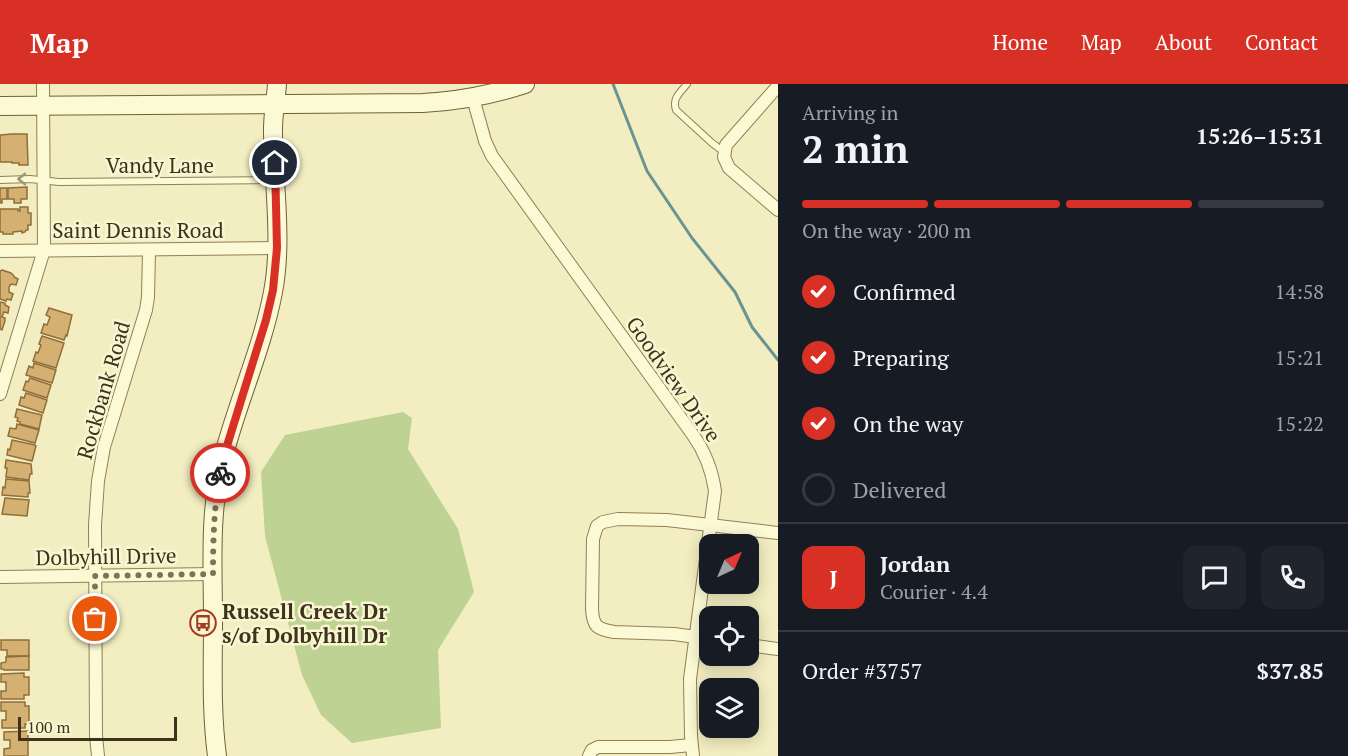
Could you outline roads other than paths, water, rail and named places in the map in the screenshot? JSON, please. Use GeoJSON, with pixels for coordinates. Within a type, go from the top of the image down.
{"type":"FeatureCollection","features":[{"type":"Feature","properties":{"kind":"street"},"geometry":{"type":"LineString","coordinates":[[0,394],[44,250],[43,84]]}},
{"type":"Feature","properties":{"kind":"street"},"geometry":{"type":"LineString","coordinates":[[218,756],[214,722],[213,534],[215,499],[220,471],[273,290],[277,248],[273,129],[277,84]]}},
{"type":"Feature","properties":{"kind":"street"},"geometry":{"type":"LineString","coordinates":[[0,106],[451,102],[525,84]]}},
{"type":"Feature","properties":{"kind":"street"},"geometry":{"type":"LineString","coordinates":[[778,86],[726,145],[724,152],[729,168],[778,210]]}},
{"type":"Feature","properties":{"kind":"street","name":"Goodview Drive"},"geometry":{"type":"LineString","coordinates":[[473,98],[485,141],[492,156],[706,456],[715,491],[690,679],[692,751]]}},
{"type":"Feature","properties":{"kind":"street","name":"Saint Dennis Road"},"geometry":{"type":"LineString","coordinates":[[0,251],[277,248]]}},
{"type":"Feature","properties":{"kind":"street","name":"Rockbank Road"},"geometry":{"type":"LineString","coordinates":[[98,756],[96,736],[96,502],[109,428],[146,310],[149,251]]}},
{"type":"Feature","properties":{"kind":"street"},"geometry":{"type":"LineString","coordinates":[[699,638],[674,634],[614,632],[596,625],[592,609],[593,539],[597,526],[610,519],[668,520],[778,533]]}},
{"type":"Feature","properties":{"kind":"street","name":"Dolbyhill Drive"},"geometry":{"type":"LineString","coordinates":[[0,577],[213,574]]}},
{"type":"Feature","properties":{"kind":"street"},"geometry":{"type":"LineString","coordinates":[[759,646],[778,649]]}},
{"type":"Feature","properties":{"kind":"street"},"geometry":{"type":"LineString","coordinates":[[589,756],[592,750],[598,747],[670,747],[692,751]]}},
{"type":"Feature","properties":{"kind":"lane"},"geometry":{"type":"LineString","coordinates":[[687,84],[675,98],[676,110],[724,152]]}},
{"type":"Feature","properties":{"kind":"lane","name":"Vandy Lane"},"geometry":{"type":"LineString","coordinates":[[0,180],[59,182],[276,180]]}},
{"type":"Feature","properties":{"kind":"waterway"},"geometry":{"type":"LineString","coordinates":[[613,84],[647,171],[692,238],[735,292],[752,327],[778,360]]}},
{"type":"Feature","properties":{"kind":"place","name":"Russell Creek Dr s/of Dolbyhill Dr"},"geometry":{"type":"Point","coordinates":[203,623]}}]}
